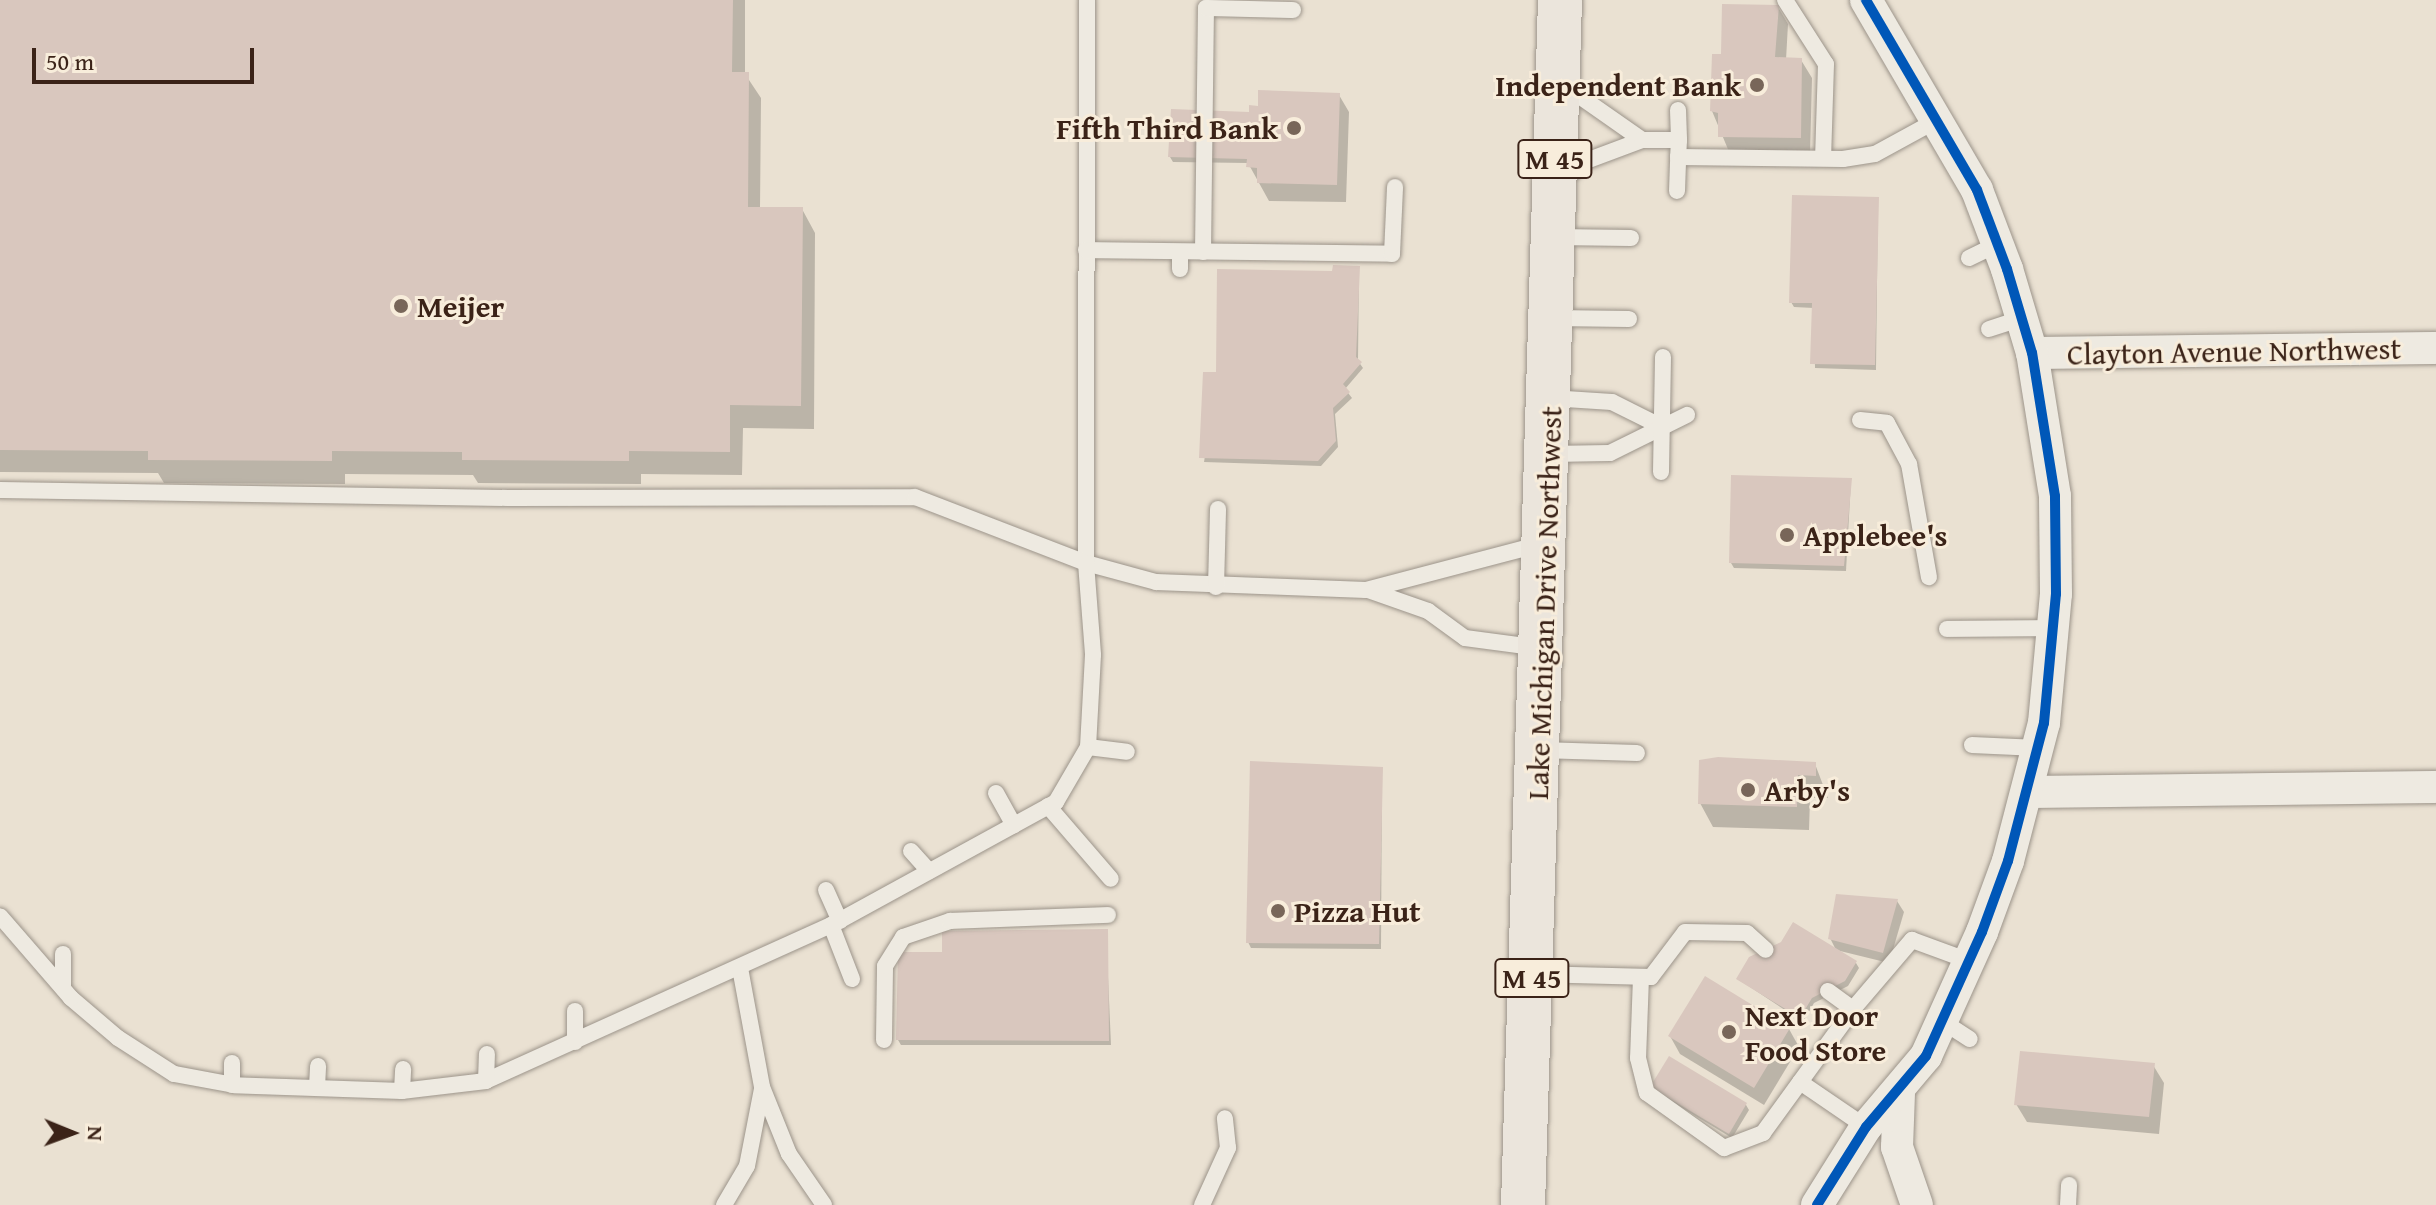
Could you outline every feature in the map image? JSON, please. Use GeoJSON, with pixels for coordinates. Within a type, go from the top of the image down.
{"type":"FeatureCollection","features":[{"type":"Feature","properties":{"kind":"highway","name":"Lake Michigan Drive Northwest"},"geometry":{"type":"LineString","coordinates":[[1523,1205],[1540,750],[1540,648],[1549,454],[1560,0]]}},
{"type":"Feature","properties":{"kind":"street"},"geometry":{"type":"LineString","coordinates":[[1817,1205],[1866,1127],[1899,1093],[1926,1056],[1969,961],[2008,861],[2027,792],[2038,748],[2053,628],[2055,496],[2032,353],[2022,318],[1983,251],[1977,190],[1939,119],[1866,0]]}},
{"type":"Feature","properties":{"kind":"street","name":"Clayton Avenue Northwest"},"geometry":{"type":"LineString","coordinates":[[2032,353],[2436,348]]}},
{"type":"Feature","properties":{"kind":"street"},"geometry":{"type":"LineString","coordinates":[[2027,792],[2436,787]]}},
{"type":"Feature","properties":{"kind":"street"},"geometry":{"type":"LineString","coordinates":[[1899,1093],[1897,1147],[1917,1205]]}},
{"type":"Feature","properties":{"kind":"lane"},"geometry":{"type":"LineString","coordinates":[[0,916],[63,988],[146,1056],[174,1074],[232,1085],[402,1091],[486,1081],[575,1042],[836,923],[1056,802],[1088,747],[1093,655],[1086,563],[1087,0]]}},
{"type":"Feature","properties":{"kind":"lane"},"geometry":{"type":"LineString","coordinates":[[1785,0],[1826,64],[1823,158]]}},
{"type":"Feature","properties":{"kind":"lane"},"geometry":{"type":"LineString","coordinates":[[1203,252],[1206,8],[1236,4],[1293,10]]}},
{"type":"Feature","properties":{"kind":"lane"},"geometry":{"type":"LineString","coordinates":[[1557,78],[1579,100],[1642,140],[1678,148],[1823,158],[1875,154],[1939,119]]}},
{"type":"Feature","properties":{"kind":"lane"},"geometry":{"type":"LineString","coordinates":[[1677,191],[1678,110]]}},
{"type":"Feature","properties":{"kind":"lane"},"geometry":{"type":"LineString","coordinates":[[1554,191],[1586,161],[1642,140]]}},
{"type":"Feature","properties":{"kind":"lane"},"geometry":{"type":"LineString","coordinates":[[1086,250],[1396,260],[1395,187]]}},
{"type":"Feature","properties":{"kind":"lane"},"geometry":{"type":"LineString","coordinates":[[1554,237],[1631,238]]}},
{"type":"Feature","properties":{"kind":"lane"},"geometry":{"type":"LineString","coordinates":[[1180,252],[1180,269]]}},
{"type":"Feature","properties":{"kind":"lane"},"geometry":{"type":"LineString","coordinates":[[1552,318],[1629,319]]}},
{"type":"Feature","properties":{"kind":"lane"},"geometry":{"type":"LineString","coordinates":[[1989,329],[2022,318]]}},
{"type":"Feature","properties":{"kind":"lane"},"geometry":{"type":"LineString","coordinates":[[1661,472],[1663,357]]}},
{"type":"Feature","properties":{"kind":"lane"},"geometry":{"type":"LineString","coordinates":[[1550,398],[1612,402],[1660,426]]}},
{"type":"Feature","properties":{"kind":"lane"},"geometry":{"type":"LineString","coordinates":[[1549,454],[1610,453],[1687,415]]}},
{"type":"Feature","properties":{"kind":"lane"},"geometry":{"type":"LineString","coordinates":[[1860,420],[1887,423],[1909,464],[1929,577]]}},
{"type":"Feature","properties":{"kind":"lane"},"geometry":{"type":"LineString","coordinates":[[0,490],[500,498],[915,497],[1086,563],[1156,582],[1216,587],[1366,590],[1510,548],[1546,543]]}},
{"type":"Feature","properties":{"kind":"lane"},"geometry":{"type":"LineString","coordinates":[[1216,587],[1218,509]]}},
{"type":"Feature","properties":{"kind":"lane"},"geometry":{"type":"LineString","coordinates":[[1366,590],[1428,611],[1465,638],[1540,648]]}},
{"type":"Feature","properties":{"kind":"lane"},"geometry":{"type":"LineString","coordinates":[[1947,629],[2053,628]]}},
{"type":"Feature","properties":{"kind":"lane"},"geometry":{"type":"LineString","coordinates":[[1972,745],[2038,748]]}},
{"type":"Feature","properties":{"kind":"lane"},"geometry":{"type":"LineString","coordinates":[[1088,747],[1127,752]]}},
{"type":"Feature","properties":{"kind":"lane"},"geometry":{"type":"LineString","coordinates":[[1540,750],[1637,753]]}},
{"type":"Feature","properties":{"kind":"lane"},"geometry":{"type":"LineString","coordinates":[[996,793],[1014,825]]}},
{"type":"Feature","properties":{"kind":"lane"},"geometry":{"type":"LineString","coordinates":[[1048,806],[1111,879]]}},
{"type":"Feature","properties":{"kind":"lane"},"geometry":{"type":"LineString","coordinates":[[911,851],[929,871]]}},
{"type":"Feature","properties":{"kind":"lane"},"geometry":{"type":"LineString","coordinates":[[826,890],[852,979]]}},
{"type":"Feature","properties":{"kind":"lane"},"geometry":{"type":"LineString","coordinates":[[884,1040],[885,966],[903,937],[950,921],[1108,915]]}},
{"type":"Feature","properties":{"kind":"lane"},"geometry":{"type":"LineString","coordinates":[[1532,974],[1651,977],[1685,932],[1747,933],[1766,950]]}},
{"type":"Feature","properties":{"kind":"lane"},"geometry":{"type":"LineString","coordinates":[[1641,977],[1638,1058],[1647,1093],[1724,1148],[1763,1133],[1853,1009],[1912,940],[1969,961]]}},
{"type":"Feature","properties":{"kind":"lane"},"geometry":{"type":"LineString","coordinates":[[63,954],[63,988]]}},
{"type":"Feature","properties":{"kind":"lane"},"geometry":{"type":"LineString","coordinates":[[740,968],[762,1087],[800,1174],[824,1205]]}},
{"type":"Feature","properties":{"kind":"lane"},"geometry":{"type":"LineString","coordinates":[[1828,991],[1853,1009]]}},
{"type":"Feature","properties":{"kind":"lane"},"geometry":{"type":"LineString","coordinates":[[575,1011],[575,1042]]}},
{"type":"Feature","properties":{"kind":"lane"},"geometry":{"type":"LineString","coordinates":[[1942,1021],[1970,1039]]}},
{"type":"Feature","properties":{"kind":"lane"},"geometry":{"type":"LineString","coordinates":[[146,1038],[146,1056]]}},
{"type":"Feature","properties":{"kind":"lane"},"geometry":{"type":"LineString","coordinates":[[486,1081],[487,1054]]}},
{"type":"Feature","properties":{"kind":"lane"},"geometry":{"type":"LineString","coordinates":[[232,1063],[232,1085]]}},
{"type":"Feature","properties":{"kind":"lane"},"geometry":{"type":"LineString","coordinates":[[317,1087],[318,1066]]}},
{"type":"Feature","properties":{"kind":"lane"},"geometry":{"type":"LineString","coordinates":[[402,1091],[403,1069]]}},
{"type":"Feature","properties":{"kind":"lane"},"geometry":{"type":"LineString","coordinates":[[1800,1082],[1866,1127]]}},
{"type":"Feature","properties":{"kind":"lane"},"geometry":{"type":"LineString","coordinates":[[724,1205],[747,1166],[762,1087]]}},
{"type":"Feature","properties":{"kind":"lane"},"geometry":{"type":"LineString","coordinates":[[1202,1205],[1228,1148],[1225,1118]]}},
{"type":"Feature","properties":{"kind":"lane"},"geometry":{"type":"LineString","coordinates":[[2068,1205],[2069,1185]]}},
{"type":"Feature","properties":{"kind":"building","name":"Meijer"},"geometry":{"type":"Polygon","coordinates":[[[0,0],[733,0],[732,72],[749,72],[748,207],[803,207],[801,406],[730,405],[730,452],[629,451],[629,461],[462,460],[462,452],[332,451],[332,461],[148,460],[148,451],[0,450],[0,0]]]}},
{"type":"Feature","properties":{"kind":"building","name":"Independent Bank"},"geometry":{"type":"Polygon","coordinates":[[[1722,4],[1779,5],[1775,57],[1802,58],[1801,138],[1718,137],[1718,113],[1710,111],[1712,54],[1721,54],[1722,4]]]}},
{"type":"Feature","properties":{"kind":"building","name":"Fifth Third Bank"},"geometry":{"type":"Polygon","coordinates":[[[1258,90],[1340,93],[1337,185],[1257,183],[1257,168],[1246,167],[1247,159],[1168,157],[1171,109],[1249,112],[1249,105],[1258,106],[1258,90]]]}},
{"type":"Feature","properties":{"kind":"building"},"geometry":{"type":"Polygon","coordinates":[[[1792,195],[1879,197],[1875,365],[1810,364],[1812,303],[1789,303],[1792,195]]]}},
{"type":"Feature","properties":{"kind":"building"},"geometry":{"type":"Polygon","coordinates":[[[1333,265],[1360,266],[1356,357],[1362,362],[1343,384],[1350,392],[1333,408],[1336,441],[1318,461],[1199,458],[1203,372],[1216,372],[1217,269],[1332,271],[1333,265]]]}},
{"type":"Feature","properties":{"kind":"building","name":"Applebee's"},"geometry":{"type":"Polygon","coordinates":[[[1731,475],[1852,478],[1844,566],[1729,563],[1731,475]]]}},
{"type":"Feature","properties":{"kind":"building","name":"Arby's"},"geometry":{"type":"Polygon","coordinates":[[[1718,757],[1816,762],[1816,776],[1798,775],[1797,807],[1698,804],[1699,760],[1718,757]]]}},
{"type":"Feature","properties":{"kind":"building"},"geometry":{"type":"Polygon","coordinates":[[[1250,761],[1383,767],[1379,944],[1246,943],[1250,761]]]}},
{"type":"Feature","properties":{"kind":"building"},"geometry":{"type":"Polygon","coordinates":[[[1836,894],[1898,899],[1883,953],[1828,939],[1836,894]]]}},
{"type":"Feature","properties":{"kind":"building"},"geometry":{"type":"Polygon","coordinates":[[[1793,922],[1857,961],[1845,981],[1812,998],[1800,1018],[1736,979],[1749,957],[1781,942],[1793,922]]]}},
{"type":"Feature","properties":{"kind":"building"},"geometry":{"type":"Polygon","coordinates":[[[1108,929],[1109,1041],[896,1040],[898,952],[942,952],[942,931],[1108,929]]]}},
{"type":"Feature","properties":{"kind":"building","name":"Next Door Food Store"},"geometry":{"type":"Polygon","coordinates":[[[1705,976],[1790,1028],[1754,1088],[1668,1036],[1705,976]]]}},
{"type":"Feature","properties":{"kind":"building"},"geometry":{"type":"Polygon","coordinates":[[[2020,1051],[2155,1063],[2149,1117],[2014,1105],[2020,1051]]]}},
{"type":"Feature","properties":{"kind":"building"},"geometry":{"type":"Polygon","coordinates":[[[1669,1056],[1747,1103],[1729,1134],[1650,1087],[1669,1056]]]}},
{"type":"Feature","properties":{"kind":"cycle path"},"geometry":{"type":"LineString","coordinates":[[1817,1205],[1866,1127],[1926,1056],[1982,932],[2008,861],[2044,723],[2056,594],[2055,496],[2032,353],[2007,269],[1977,190],[1866,0]]}},
{"type":"Feature","properties":{"kind":"place","name":"Independent Bank"},"geometry":{"type":"Point","coordinates":[1757,85]}},
{"type":"Feature","properties":{"kind":"place","name":"Fifth Third Bank"},"geometry":{"type":"Point","coordinates":[1294,128]}},
{"type":"Feature","properties":{"kind":"place","name":"Meijer"},"geometry":{"type":"Point","coordinates":[401,306]}},
{"type":"Feature","properties":{"kind":"place","name":"Applebee's"},"geometry":{"type":"Point","coordinates":[1787,535]}},
{"type":"Feature","properties":{"kind":"place","name":"Arby's"},"geometry":{"type":"Point","coordinates":[1748,790]}},
{"type":"Feature","properties":{"kind":"place","name":"Pizza Hut"},"geometry":{"type":"Point","coordinates":[1278,911]}},
{"type":"Feature","properties":{"kind":"place","name":"Next Door Food Store"},"geometry":{"type":"Point","coordinates":[1729,1032]}}]}
